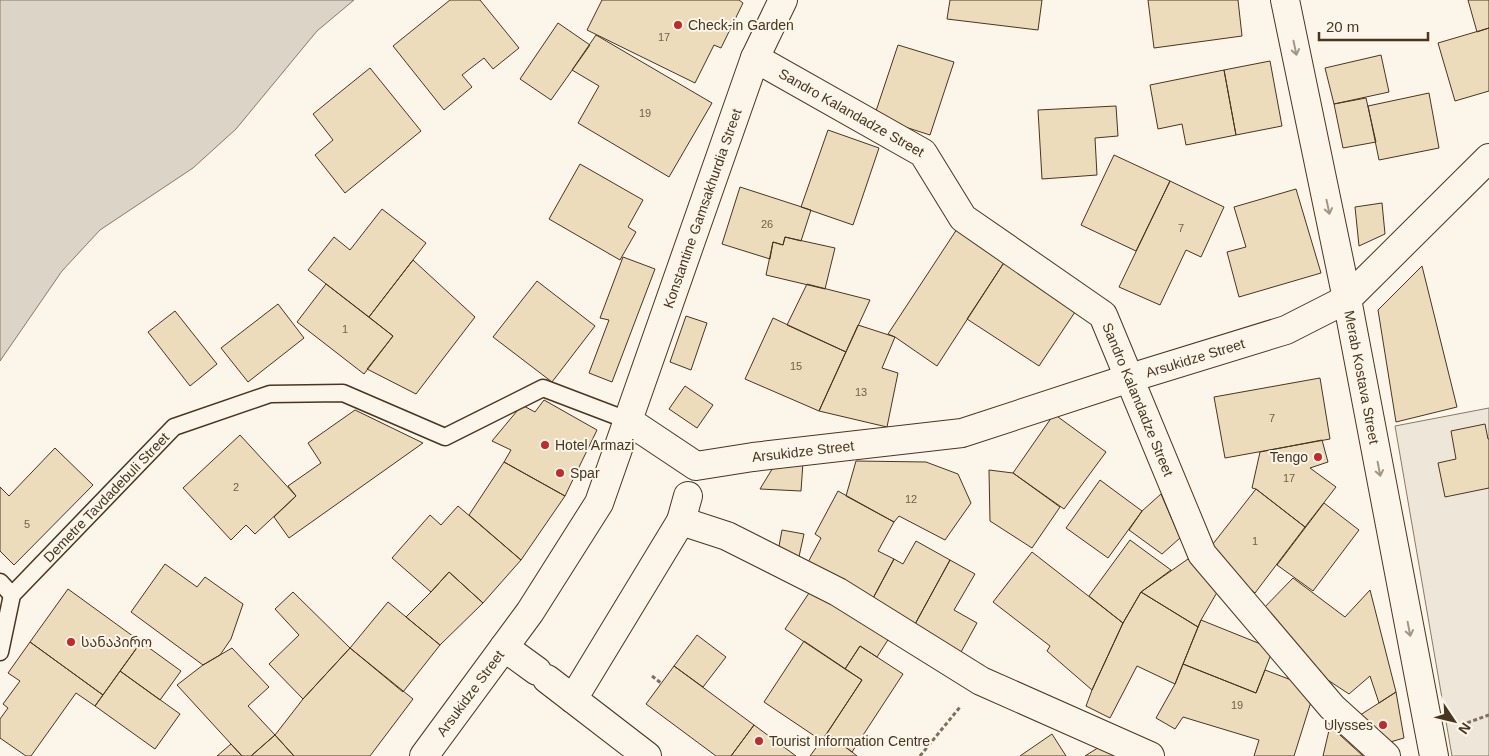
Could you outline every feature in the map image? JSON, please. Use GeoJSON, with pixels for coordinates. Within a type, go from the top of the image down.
{"type":"FeatureCollection","features":[{"type":"Feature","properties":{"kind":"street","name":"Konstantine Gamsakhurdia Street"},"geometry":{"type":"LineString","coordinates":[[627,420],[755,58],[783,0]]}},
{"type":"Feature","properties":{"kind":"street","name":"Merab Kostava Street"},"geometry":{"type":"LineString","coordinates":[[1285,0],[1348,299],[1434,756]]}},
{"type":"Feature","properties":{"kind":"street","name":"Sandro Kalandadze Street"},"geometry":{"type":"LineString","coordinates":[[755,58],[923,153],[963,218],[1103,315],[1202,554],[1332,708],[1386,756]]}},
{"type":"Feature","properties":{"kind":"street","name":"Arsukidze Street"},"geometry":{"type":"LineString","coordinates":[[424,756],[530,612],[599,503],[627,420],[696,466],[753,457],[962,434],[1130,378],[1286,330],[1348,299],[1489,158]]}},
{"type":"Feature","properties":{"kind":"street"},"geometry":{"type":"LineString","coordinates":[[573,699],[685,509],[727,536],[838,592],[980,681],[1150,756]]}},
{"type":"Feature","properties":{"kind":"street"},"geometry":{"type":"LineString","coordinates":[[504,647],[542,674],[647,756]]}},
{"type":"Feature","properties":{"kind":"lane","name":"Demetre Tavdadebuli Street"},"geometry":{"type":"LineString","coordinates":[[12,595],[174,427],[270,394],[343,393],[445,436],[543,388],[627,420]]}},
{"type":"Feature","properties":{"kind":"lane"},"geometry":{"type":"LineString","coordinates":[[0,582],[12,595],[0,652]]}},
{"type":"Feature","properties":{"kind":"path"},"geometry":{"type":"LineString","coordinates":[[652,676],[661,683]]}},
{"type":"Feature","properties":{"kind":"path"},"geometry":{"type":"LineString","coordinates":[[920,756],[980,681]]}},
{"type":"Feature","properties":{"kind":"path"},"geometry":{"type":"LineString","coordinates":[[1453,728],[1489,715]]}},
{"type":"Feature","properties":{"kind":"shaded area"},"geometry":{"type":"Polygon","coordinates":[[[0,0],[354,0],[317,31],[236,129],[193,168],[100,230],[62,271],[0,361],[0,0]]]}},
{"type":"Feature","properties":{"kind":"shaded area"},"geometry":{"type":"Polygon","coordinates":[[[1489,408],[1489,756],[1452,756],[1395,426],[1489,408]]]}},
{"type":"Feature","properties":{"kind":"building"},"geometry":{"type":"Polygon","coordinates":[[[450,0],[480,0],[519,48],[493,69],[484,58],[462,75],[472,87],[444,110],[393,46],[450,0]]]}},
{"type":"Feature","properties":{"kind":"building"},"geometry":{"type":"Polygon","coordinates":[[[602,0],[739,0],[743,3],[721,48],[714,45],[695,83],[587,30],[602,0]]]}},
{"type":"Feature","properties":{"kind":"building"},"geometry":{"type":"Polygon","coordinates":[[[950,0],[1042,0],[1038,30],[947,19],[950,0]]]}},
{"type":"Feature","properties":{"kind":"building"},"geometry":{"type":"Polygon","coordinates":[[[1148,0],[1238,0],[1242,36],[1154,48],[1148,0]]]}},
{"type":"Feature","properties":{"kind":"building"},"geometry":{"type":"Polygon","coordinates":[[[1468,0],[1489,0],[1489,28],[1477,32],[1468,0]]]}},
{"type":"Feature","properties":{"kind":"building"},"geometry":{"type":"Polygon","coordinates":[[[558,23],[590,45],[551,100],[520,79],[558,23]]]}},
{"type":"Feature","properties":{"kind":"building"},"geometry":{"type":"Polygon","coordinates":[[[1489,28],[1489,91],[1455,101],[1438,43],[1489,28]]]}},
{"type":"Feature","properties":{"kind":"building"},"geometry":{"type":"Polygon","coordinates":[[[596,35],[712,103],[669,177],[578,123],[599,86],[572,70],[596,35]]]}},
{"type":"Feature","properties":{"kind":"building"},"geometry":{"type":"Polygon","coordinates":[[[898,45],[954,62],[930,135],[874,117],[898,45]]]}},
{"type":"Feature","properties":{"kind":"building"},"geometry":{"type":"Polygon","coordinates":[[[1381,55],[1389,92],[1334,104],[1325,68],[1381,55]]]}},
{"type":"Feature","properties":{"kind":"building"},"geometry":{"type":"Polygon","coordinates":[[[1270,61],[1282,126],[1236,135],[1224,70],[1270,61]]]}},
{"type":"Feature","properties":{"kind":"building"},"geometry":{"type":"Polygon","coordinates":[[[370,68],[421,131],[345,193],[315,155],[333,140],[313,114],[370,68]]]}},
{"type":"Feature","properties":{"kind":"building"},"geometry":{"type":"Polygon","coordinates":[[[1224,70],[1236,135],[1186,145],[1182,124],[1158,129],[1150,85],[1224,70]]]}},
{"type":"Feature","properties":{"kind":"building"},"geometry":{"type":"Polygon","coordinates":[[[1429,93],[1439,148],[1379,160],[1368,106],[1429,93]]]}},
{"type":"Feature","properties":{"kind":"building"},"geometry":{"type":"Polygon","coordinates":[[[1366,98],[1376,142],[1343,148],[1334,104],[1366,98]]]}},
{"type":"Feature","properties":{"kind":"building"},"geometry":{"type":"Polygon","coordinates":[[[1116,106],[1118,136],[1095,138],[1097,175],[1042,179],[1038,110],[1116,106]]]}},
{"type":"Feature","properties":{"kind":"building"},"geometry":{"type":"Polygon","coordinates":[[[828,130],[879,148],[853,225],[801,207],[828,130]]]}},
{"type":"Feature","properties":{"kind":"building"},"geometry":{"type":"Polygon","coordinates":[[[1114,155],[1170,181],[1136,251],[1081,225],[1114,155]]]}},
{"type":"Feature","properties":{"kind":"building"},"geometry":{"type":"Polygon","coordinates":[[[580,164],[643,200],[628,227],[636,232],[620,260],[549,219],[580,164]]]}},
{"type":"Feature","properties":{"kind":"building"},"geometry":{"type":"Polygon","coordinates":[[[1170,181],[1224,207],[1201,257],[1186,250],[1160,305],[1119,287],[1170,181]]]}},
{"type":"Feature","properties":{"kind":"building"},"geometry":{"type":"Polygon","coordinates":[[[740,187],[811,210],[801,241],[785,237],[783,245],[773,242],[770,259],[722,244],[740,187]]]}},
{"type":"Feature","properties":{"kind":"building"},"geometry":{"type":"Polygon","coordinates":[[[1296,189],[1321,273],[1239,297],[1227,252],[1246,247],[1234,207],[1296,189]]]}},
{"type":"Feature","properties":{"kind":"building"},"geometry":{"type":"Polygon","coordinates":[[[1382,203],[1385,234],[1359,246],[1355,207],[1382,203]]]}},
{"type":"Feature","properties":{"kind":"building"},"geometry":{"type":"Polygon","coordinates":[[[382,209],[426,243],[369,317],[308,270],[334,237],[350,250],[382,209]]]}},
{"type":"Feature","properties":{"kind":"building"},"geometry":{"type":"Polygon","coordinates":[[[959,226],[1007,258],[937,366],[888,334],[959,226]]]}},
{"type":"Feature","properties":{"kind":"building"},"geometry":{"type":"Polygon","coordinates":[[[785,237],[835,248],[825,289],[766,275],[773,242],[783,245],[785,237]]]}},
{"type":"Feature","properties":{"kind":"building"},"geometry":{"type":"Polygon","coordinates":[[[623,257],[655,269],[612,382],[589,373],[609,320],[600,318],[623,257]]]}},
{"type":"Feature","properties":{"kind":"building"},"geometry":{"type":"Polygon","coordinates":[[[1007,258],[1079,306],[1039,366],[967,319],[1007,258]]]}},
{"type":"Feature","properties":{"kind":"building"},"geometry":{"type":"Polygon","coordinates":[[[413,260],[475,317],[416,394],[367,369],[393,336],[369,317],[413,260]]]}},
{"type":"Feature","properties":{"kind":"building"},"geometry":{"type":"Polygon","coordinates":[[[1422,266],[1457,407],[1396,422],[1378,310],[1422,266]]]}},
{"type":"Feature","properties":{"kind":"building"},"geometry":{"type":"Polygon","coordinates":[[[537,281],[595,326],[552,382],[493,337],[537,281]]]}},
{"type":"Feature","properties":{"kind":"building"},"geometry":{"type":"Polygon","coordinates":[[[326,284],[393,336],[364,374],[297,322],[326,284]]]}},
{"type":"Feature","properties":{"kind":"building"},"geometry":{"type":"Polygon","coordinates":[[[807,284],[870,300],[846,352],[787,325],[807,284]]]}},
{"type":"Feature","properties":{"kind":"building"},"geometry":{"type":"Polygon","coordinates":[[[278,304],[304,338],[248,382],[221,348],[278,304]]]}},
{"type":"Feature","properties":{"kind":"building"},"geometry":{"type":"Polygon","coordinates":[[[175,311],[217,364],[190,386],[148,332],[175,311]]]}},
{"type":"Feature","properties":{"kind":"building"},"geometry":{"type":"Polygon","coordinates":[[[686,316],[707,323],[691,370],[670,362],[686,316]]]}},
{"type":"Feature","properties":{"kind":"building"},"geometry":{"type":"Polygon","coordinates":[[[773,318],[846,352],[819,411],[745,379],[773,318]]]}},
{"type":"Feature","properties":{"kind":"building"},"geometry":{"type":"Polygon","coordinates":[[[858,325],[895,337],[882,368],[898,373],[887,427],[819,411],[858,325]]]}},
{"type":"Feature","properties":{"kind":"building"},"geometry":{"type":"Polygon","coordinates":[[[1320,378],[1330,439],[1225,458],[1214,397],[1320,378]]]}},
{"type":"Feature","properties":{"kind":"building"},"geometry":{"type":"Polygon","coordinates":[[[685,386],[713,405],[697,428],[669,409],[685,386]]]}},
{"type":"Feature","properties":{"kind":"building","name":"Hotel Armazi"},"geometry":{"type":"Polygon","coordinates":[[[544,400],[597,430],[565,496],[504,462],[511,450],[492,441],[522,405],[535,412],[544,400]]]}},
{"type":"Feature","properties":{"kind":"building"},"geometry":{"type":"Polygon","coordinates":[[[355,410],[423,443],[289,538],[274,517],[296,496],[288,486],[321,463],[308,443],[355,410]]]}},
{"type":"Feature","properties":{"kind":"building"},"geometry":{"type":"Polygon","coordinates":[[[1054,414],[1106,452],[1064,509],[1013,473],[1054,414]]]}},
{"type":"Feature","properties":{"kind":"building"},"geometry":{"type":"Polygon","coordinates":[[[1485,424],[1489,439],[1489,488],[1445,497],[1438,463],[1456,459],[1451,431],[1485,424]]]}},
{"type":"Feature","properties":{"kind":"building"},"geometry":{"type":"Polygon","coordinates":[[[240,435],[296,496],[255,534],[246,525],[231,540],[183,488],[240,435]]]}},
{"type":"Feature","properties":{"kind":"building"},"geometry":{"type":"Polygon","coordinates":[[[1322,440],[1328,462],[1310,468],[1336,487],[1305,527],[1256,489],[1252,488],[1260,452],[1322,440]]]}},
{"type":"Feature","properties":{"kind":"building"},"geometry":{"type":"Polygon","coordinates":[[[55,448],[93,485],[14,565],[0,551],[0,487],[9,496],[55,448]]]}},
{"type":"Feature","properties":{"kind":"building"},"geometry":{"type":"Polygon","coordinates":[[[856,461],[926,462],[958,474],[971,503],[945,540],[899,516],[894,522],[846,496],[856,461]]]}},
{"type":"Feature","properties":{"kind":"building"},"geometry":{"type":"Polygon","coordinates":[[[504,462],[565,496],[521,560],[469,515],[504,462]]]}},
{"type":"Feature","properties":{"kind":"building"},"geometry":{"type":"Polygon","coordinates":[[[803,462],[801,491],[760,489],[774,466],[803,462]]]}},
{"type":"Feature","properties":{"kind":"building"},"geometry":{"type":"Polygon","coordinates":[[[989,470],[1013,473],[1060,507],[1032,548],[990,521],[989,470]]]}},
{"type":"Feature","properties":{"kind":"building"},"geometry":{"type":"Polygon","coordinates":[[[1100,480],[1142,511],[1108,558],[1066,528],[1100,480]]]}},
{"type":"Feature","properties":{"kind":"building"},"geometry":{"type":"Polygon","coordinates":[[[1256,489],[1305,527],[1255,593],[1205,554],[1256,489]]]}},
{"type":"Feature","properties":{"kind":"building"},"geometry":{"type":"Polygon","coordinates":[[[838,491],[894,522],[878,551],[894,559],[871,602],[806,566],[821,538],[815,534],[838,491]]]}},
{"type":"Feature","properties":{"kind":"building"},"geometry":{"type":"Polygon","coordinates":[[[1161,494],[1180,538],[1162,554],[1129,530],[1142,511],[1161,494]]]}},
{"type":"Feature","properties":{"kind":"building"},"geometry":{"type":"Polygon","coordinates":[[[1324,503],[1359,530],[1313,591],[1277,565],[1324,503]]]}},
{"type":"Feature","properties":{"kind":"building"},"geometry":{"type":"Polygon","coordinates":[[[458,506],[521,560],[483,603],[449,572],[431,592],[392,558],[430,515],[441,525],[458,506]]]}},
{"type":"Feature","properties":{"kind":"building"},"geometry":{"type":"Polygon","coordinates":[[[782,530],[804,534],[798,561],[777,557],[782,530]]]}},
{"type":"Feature","properties":{"kind":"building"},"geometry":{"type":"Polygon","coordinates":[[[1130,540],[1171,570],[1141,592],[1123,623],[1089,596],[1130,540]]]}},
{"type":"Feature","properties":{"kind":"building"},"geometry":{"type":"Polygon","coordinates":[[[916,541],[950,560],[914,626],[871,602],[894,559],[903,564],[916,541]]]}},
{"type":"Feature","properties":{"kind":"building"},"geometry":{"type":"Polygon","coordinates":[[[1032,552],[1123,623],[1092,690],[1047,651],[1050,646],[993,602],[1032,552]]]}},
{"type":"Feature","properties":{"kind":"building"},"geometry":{"type":"Polygon","coordinates":[[[1188,559],[1223,582],[1198,627],[1141,592],[1188,559]]]}},
{"type":"Feature","properties":{"kind":"building"},"geometry":{"type":"Polygon","coordinates":[[[950,560],[975,574],[954,610],[977,623],[961,652],[914,626],[950,560]]]}},
{"type":"Feature","properties":{"kind":"building"},"geometry":{"type":"Polygon","coordinates":[[[165,564],[197,587],[205,577],[243,604],[231,639],[220,655],[203,665],[131,612],[165,564]]]}},
{"type":"Feature","properties":{"kind":"building"},"geometry":{"type":"Polygon","coordinates":[[[449,572],[483,603],[440,645],[406,617],[449,572]]]}},
{"type":"Feature","properties":{"kind":"building"},"geometry":{"type":"Polygon","coordinates":[[[1293,578],[1345,617],[1370,590],[1396,692],[1379,703],[1370,676],[1349,694],[1302,663],[1260,612],[1293,578]]]}},
{"type":"Feature","properties":{"kind":"building"},"geometry":{"type":"Polygon","coordinates":[[[815,584],[891,635],[877,657],[860,646],[845,669],[785,629],[815,584]]]}},
{"type":"Feature","properties":{"kind":"building"},"geometry":{"type":"Polygon","coordinates":[[[68,589],[141,642],[103,695],[30,642],[68,589]]]}},
{"type":"Feature","properties":{"kind":"building"},"geometry":{"type":"Polygon","coordinates":[[[293,592],[350,648],[303,699],[269,664],[299,635],[275,609],[293,592]]]}},
{"type":"Feature","properties":{"kind":"building"},"geometry":{"type":"Polygon","coordinates":[[[1141,592],[1198,627],[1175,684],[1137,666],[1110,718],[1086,706],[1123,623],[1141,592]]]}},
{"type":"Feature","properties":{"kind":"building"},"geometry":{"type":"Polygon","coordinates":[[[388,602],[440,645],[403,692],[350,648],[388,602]]]}},
{"type":"Feature","properties":{"kind":"building"},"geometry":{"type":"Polygon","coordinates":[[[1201,620],[1273,649],[1256,693],[1183,664],[1201,620]]]}},
{"type":"Feature","properties":{"kind":"building"},"geometry":{"type":"Polygon","coordinates":[[[697,635],[726,657],[703,687],[674,666],[697,635]]]}},
{"type":"Feature","properties":{"kind":"building"},"geometry":{"type":"Polygon","coordinates":[[[804,641],[862,680],[822,741],[764,702],[804,641]]]}},
{"type":"Feature","properties":{"kind":"building"},"geometry":{"type":"Polygon","coordinates":[[[30,642],[103,695],[95,706],[76,693],[31,756],[26,756],[0,738],[0,719],[8,708],[3,704],[20,681],[8,673],[30,642]]]}},
{"type":"Feature","properties":{"kind":"building"},"geometry":{"type":"Polygon","coordinates":[[[141,642],[181,671],[160,700],[120,671],[141,642]]]}},
{"type":"Feature","properties":{"kind":"building"},"geometry":{"type":"Polygon","coordinates":[[[860,646],[903,674],[852,752],[827,733],[862,680],[845,669],[860,646]]]}},
{"type":"Feature","properties":{"kind":"building"},"geometry":{"type":"Polygon","coordinates":[[[232,648],[269,687],[248,706],[275,735],[251,756],[242,756],[177,685],[203,665],[232,648]]]}},
{"type":"Feature","properties":{"kind":"building"},"geometry":{"type":"Polygon","coordinates":[[[350,648],[413,699],[370,756],[294,756],[275,735],[303,699],[350,648]]]}},
{"type":"Feature","properties":{"kind":"building"},"geometry":{"type":"Polygon","coordinates":[[[1183,664],[1256,693],[1265,670],[1315,689],[1294,756],[1254,756],[1259,740],[1183,717],[1175,729],[1156,718],[1175,684],[1183,664]]]}},
{"type":"Feature","properties":{"kind":"building"},"geometry":{"type":"Polygon","coordinates":[[[674,666],[754,725],[731,756],[716,756],[646,704],[674,666]]]}},
{"type":"Feature","properties":{"kind":"building"},"geometry":{"type":"Polygon","coordinates":[[[120,671],[180,714],[155,749],[95,706],[120,671]]]}},
{"type":"Feature","properties":{"kind":"building"},"geometry":{"type":"Polygon","coordinates":[[[1396,692],[1404,738],[1380,745],[1354,719],[1396,692]]]}},
{"type":"Feature","properties":{"kind":"building","name":"Tourist Information Centre"},"geometry":{"type":"Polygon","coordinates":[[[754,725],[796,756],[731,756],[754,725]]]}},
{"type":"Feature","properties":{"kind":"building"},"geometry":{"type":"Polygon","coordinates":[[[1330,726],[1363,756],[1323,756],[1330,726]]]}},
{"type":"Feature","properties":{"kind":"building"},"geometry":{"type":"Polygon","coordinates":[[[827,733],[852,752],[857,756],[810,756],[827,733]]]}},
{"type":"Feature","properties":{"kind":"building"},"geometry":{"type":"Polygon","coordinates":[[[1052,734],[1066,756],[1020,756],[1052,734]]]}},
{"type":"Feature","properties":{"kind":"building"},"geometry":{"type":"Polygon","coordinates":[[[275,735],[294,756],[251,756],[275,735]]]}},
{"type":"Feature","properties":{"kind":"building"},"geometry":{"type":"Polygon","coordinates":[[[1112,739],[1139,756],[1085,756],[1112,739]]]}},
{"type":"Feature","properties":{"kind":"building"},"geometry":{"type":"Polygon","coordinates":[[[231,744],[242,756],[217,756],[231,744]]]}},
{"type":"Feature","properties":{"kind":"place","name":"Check-in Garden"},"geometry":{"type":"Point","coordinates":[678,25]}},
{"type":"Feature","properties":{"kind":"place","name":"Hotel Armazi"},"geometry":{"type":"Point","coordinates":[545,445]}},
{"type":"Feature","properties":{"kind":"place","name":"Tengo"},"geometry":{"type":"Point","coordinates":[1318,457]}},
{"type":"Feature","properties":{"kind":"place","name":"Spar"},"geometry":{"type":"Point","coordinates":[560,473]}},
{"type":"Feature","properties":{"kind":"place","name":"სანაპირო"},"geometry":{"type":"Point","coordinates":[71,642]}},
{"type":"Feature","properties":{"kind":"place","name":"Ulysses"},"geometry":{"type":"Point","coordinates":[1383,725]}},
{"type":"Feature","properties":{"kind":"place","name":"Tourist Information Centre"},"geometry":{"type":"Point","coordinates":[759,741]}}]}
